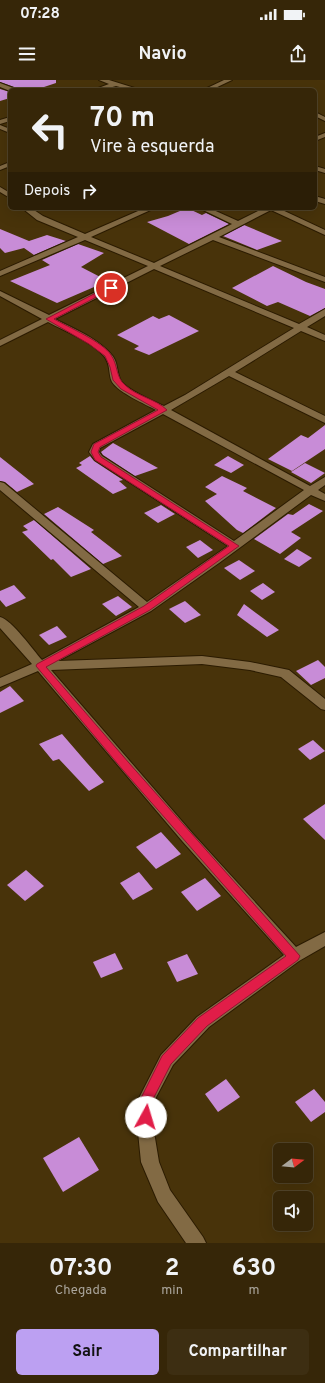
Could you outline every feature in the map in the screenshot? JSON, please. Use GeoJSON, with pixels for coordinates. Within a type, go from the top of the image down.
{"type":"FeatureCollection","features":[{"type":"Feature","properties":{"kind":"street"},"geometry":{"type":"LineString","coordinates":[[102,80],[130,88]]}},
{"type":"Feature","properties":{"kind":"street"},"geometry":{"type":"LineString","coordinates":[[211,88],[229,80]]}},
{"type":"Feature","properties":{"kind":"street"},"geometry":{"type":"LineString","coordinates":[[102,88],[115,84]]}},
{"type":"Feature","properties":{"kind":"street"},"geometry":{"type":"LineString","coordinates":[[29,210],[40,218],[325,338]]}},
{"type":"Feature","properties":{"kind":"street"},"geometry":{"type":"LineString","coordinates":[[0,274],[146,210]]}},
{"type":"Feature","properties":{"kind":"street"},"geometry":{"type":"LineString","coordinates":[[207,210],[238,224]]}},
{"type":"Feature","properties":{"kind":"street"},"geometry":{"type":"LineString","coordinates":[[0,344],[152,266],[267,210]]}},
{"type":"Feature","properties":{"kind":"street"},"geometry":{"type":"LineString","coordinates":[[275,210],[325,233]]}},
{"type":"Feature","properties":{"kind":"street"},"geometry":{"type":"LineString","coordinates":[[213,237],[325,280]]}},
{"type":"Feature","properties":{"kind":"street"},"geometry":{"type":"LineString","coordinates":[[0,293],[92,342],[108,355],[114,367],[116,380],[123,388],[325,498]]}},
{"type":"Feature","properties":{"kind":"street"},"geometry":{"type":"LineString","coordinates":[[235,546],[98,458],[94,452],[96,446],[163,410],[228,372],[325,312]]}},
{"type":"Feature","properties":{"kind":"street"},"geometry":{"type":"LineString","coordinates":[[228,372],[325,420]]}},
{"type":"Feature","properties":{"kind":"street"},"geometry":{"type":"LineString","coordinates":[[0,683],[40,666],[147,608],[325,480]]}},
{"type":"Feature","properties":{"kind":"street"},"geometry":{"type":"LineString","coordinates":[[0,485],[147,608]]}},
{"type":"Feature","properties":{"kind":"street"},"geometry":{"type":"LineString","coordinates":[[0,621],[125,766],[294,956]]}},
{"type":"Feature","properties":{"kind":"street"},"geometry":{"type":"LineString","coordinates":[[40,666],[202,660],[250,666],[285,673],[325,706]]}},
{"type":"Feature","properties":{"kind":"street"},"geometry":{"type":"LineString","coordinates":[[197,1243],[164,1196],[150,1162],[146,1132],[145,1102],[167,1060],[203,1022],[294,956],[325,938]]}},
{"type":"Feature","properties":{"kind":"building"},"geometry":{"type":"Polygon","coordinates":[[[0,80],[56,80],[56,83],[41,88],[17,88],[0,82],[0,80]]]}},
{"type":"Feature","properties":{"kind":"building"},"geometry":{"type":"Polygon","coordinates":[[[0,89],[8,91],[8,99],[0,101],[0,89]]]}},
{"type":"Feature","properties":{"kind":"building"},"geometry":{"type":"Polygon","coordinates":[[[182,210],[191,210],[202,215],[206,213],[229,224],[189,244],[147,222],[182,210]]]}},
{"type":"Feature","properties":{"kind":"building"},"geometry":{"type":"Polygon","coordinates":[[[244,225],[282,241],[257,250],[223,236],[244,225]]]}},
{"type":"Feature","properties":{"kind":"building"},"geometry":{"type":"Polygon","coordinates":[[[0,229],[29,241],[47,235],[66,241],[34,255],[24,248],[5,253],[0,248],[0,229]]]}},
{"type":"Feature","properties":{"kind":"building"},"geometry":{"type":"Polygon","coordinates":[[[78,244],[104,253],[81,267],[108,281],[57,303],[10,281],[50,265],[42,260],[78,244]]]}},
{"type":"Feature","properties":{"kind":"building"},"geometry":{"type":"Polygon","coordinates":[[[273,266],[306,282],[325,289],[325,308],[310,316],[278,302],[267,306],[232,288],[273,266]]]}},
{"type":"Feature","properties":{"kind":"building"},"geometry":{"type":"Polygon","coordinates":[[[169,315],[199,331],[149,355],[134,349],[139,346],[117,335],[153,316],[159,319],[169,315]]]}},
{"type":"Feature","properties":{"kind":"building"},"geometry":{"type":"Polygon","coordinates":[[[325,425],[325,449],[292,471],[268,459],[301,435],[308,438],[325,425]]]}},
{"type":"Feature","properties":{"kind":"building"},"geometry":{"type":"Polygon","coordinates":[[[113,443],[158,468],[135,476],[103,455],[101,452],[113,443]]]}},
{"type":"Feature","properties":{"kind":"building"},"geometry":{"type":"Polygon","coordinates":[[[90,456],[94,461],[123,480],[119,481],[127,488],[113,494],[76,468],[82,465],[79,463],[90,456]]]}},
{"type":"Feature","properties":{"kind":"building"},"geometry":{"type":"Polygon","coordinates":[[[228,456],[244,465],[231,473],[214,465],[228,456]]]}},
{"type":"Feature","properties":{"kind":"building"},"geometry":{"type":"Polygon","coordinates":[[[0,457],[34,484],[17,492],[5,482],[0,481],[0,457]]]}},
{"type":"Feature","properties":{"kind":"building"},"geometry":{"type":"Polygon","coordinates":[[[305,463],[325,473],[311,483],[291,472],[305,463]]]}},
{"type":"Feature","properties":{"kind":"building"},"geometry":{"type":"Polygon","coordinates":[[[222,476],[247,488],[243,491],[276,508],[243,533],[237,530],[205,501],[217,494],[205,487],[222,476]]]}},
{"type":"Feature","properties":{"kind":"building"},"geometry":{"type":"Polygon","coordinates":[[[309,504],[323,511],[291,532],[301,538],[280,554],[254,539],[288,514],[293,515],[309,504]]]}},
{"type":"Feature","properties":{"kind":"building"},"geometry":{"type":"Polygon","coordinates":[[[161,505],[175,514],[158,523],[144,513],[161,505]]]}},
{"type":"Feature","properties":{"kind":"building"},"geometry":{"type":"Polygon","coordinates":[[[58,507],[94,530],[91,532],[122,556],[103,564],[44,514],[58,507]]]}},
{"type":"Feature","properties":{"kind":"building"},"geometry":{"type":"Polygon","coordinates":[[[34,520],[91,569],[71,577],[53,559],[51,560],[22,532],[28,530],[23,526],[34,520]]]}},
{"type":"Feature","properties":{"kind":"building"},"geometry":{"type":"Polygon","coordinates":[[[200,540],[213,550],[198,558],[186,547],[200,540]]]}},
{"type":"Feature","properties":{"kind":"building"},"geometry":{"type":"Polygon","coordinates":[[[297,549],[312,558],[299,567],[284,559],[297,549]]]}},
{"type":"Feature","properties":{"kind":"building"},"geometry":{"type":"Polygon","coordinates":[[[239,560],[255,571],[240,580],[224,568],[239,560]]]}},
{"type":"Feature","properties":{"kind":"building"},"geometry":{"type":"Polygon","coordinates":[[[263,583],[275,592],[262,600],[250,591],[263,583]]]}},
{"type":"Feature","properties":{"kind":"building"},"geometry":{"type":"Polygon","coordinates":[[[14,585],[26,598],[6,607],[0,600],[0,591],[14,585]]]}},
{"type":"Feature","properties":{"kind":"building"},"geometry":{"type":"Polygon","coordinates":[[[118,596],[132,607],[116,616],[102,604],[118,596]]]}},
{"type":"Feature","properties":{"kind":"building"},"geometry":{"type":"Polygon","coordinates":[[[185,601],[201,615],[185,623],[169,609],[185,601]]]}},
{"type":"Feature","properties":{"kind":"building"},"geometry":{"type":"Polygon","coordinates":[[[244,604],[279,630],[267,637],[237,615],[244,604]]]}},
{"type":"Feature","properties":{"kind":"building"},"geometry":{"type":"Polygon","coordinates":[[[57,626],[67,637],[49,645],[39,635],[57,626]]]}},
{"type":"Feature","properties":{"kind":"building"},"geometry":{"type":"Polygon","coordinates":[[[318,660],[325,667],[325,678],[311,685],[296,671],[318,660]]]}},
{"type":"Feature","properties":{"kind":"building"},"geometry":{"type":"Polygon","coordinates":[[[10,686],[24,701],[0,713],[0,692],[10,686]]]}},
{"type":"Feature","properties":{"kind":"building"},"geometry":{"type":"Polygon","coordinates":[[[62,734],[104,782],[89,791],[59,759],[53,761],[39,744],[62,734]]]}},
{"type":"Feature","properties":{"kind":"building"},"geometry":{"type":"Polygon","coordinates":[[[313,740],[325,751],[310,760],[298,749],[313,740]]]}},
{"type":"Feature","properties":{"kind":"building"},"geometry":{"type":"Polygon","coordinates":[[[325,804],[325,840],[303,819],[325,804]]]}},
{"type":"Feature","properties":{"kind":"building"},"geometry":{"type":"Polygon","coordinates":[[[161,832],[181,854],[156,869],[136,847],[161,832]]]}},
{"type":"Feature","properties":{"kind":"building"},"geometry":{"type":"Polygon","coordinates":[[[26,870],[44,886],[25,901],[7,885],[26,870]]]}},
{"type":"Feature","properties":{"kind":"building"},"geometry":{"type":"Polygon","coordinates":[[[139,872],[153,889],[133,900],[120,883],[139,872]]]}},
{"type":"Feature","properties":{"kind":"building"},"geometry":{"type":"Polygon","coordinates":[[[205,878],[221,896],[197,911],[181,892],[205,878]]]}},
{"type":"Feature","properties":{"kind":"building"},"geometry":{"type":"Polygon","coordinates":[[[115,953],[123,969],[101,978],[93,962],[115,953]]]}},
{"type":"Feature","properties":{"kind":"building"},"geometry":{"type":"Polygon","coordinates":[[[187,954],[198,974],[177,982],[167,962],[187,954]]]}},
{"type":"Feature","properties":{"kind":"building"},"geometry":{"type":"Polygon","coordinates":[[[226,1079],[240,1097],[218,1112],[205,1094],[226,1079]]]}},
{"type":"Feature","properties":{"kind":"building"},"geometry":{"type":"Polygon","coordinates":[[[314,1089],[325,1102],[325,1112],[311,1122],[295,1102],[314,1089]]]}},
{"type":"Feature","properties":{"kind":"building"},"geometry":{"type":"Polygon","coordinates":[[[79,1137],[99,1170],[63,1192],[43,1158],[79,1137]]]}},
{"type":"Feature","properties":{"kind":"route"},"geometry":{"type":"LineString","coordinates":[[111,288],[49,319],[92,342],[108,355],[114,367],[116,380],[123,388],[163,410],[142,423],[96,446],[94,452],[98,458],[235,546],[147,608],[40,666],[221,876],[294,956],[203,1022],[167,1060],[145,1102],[146,1117]]}}]}
